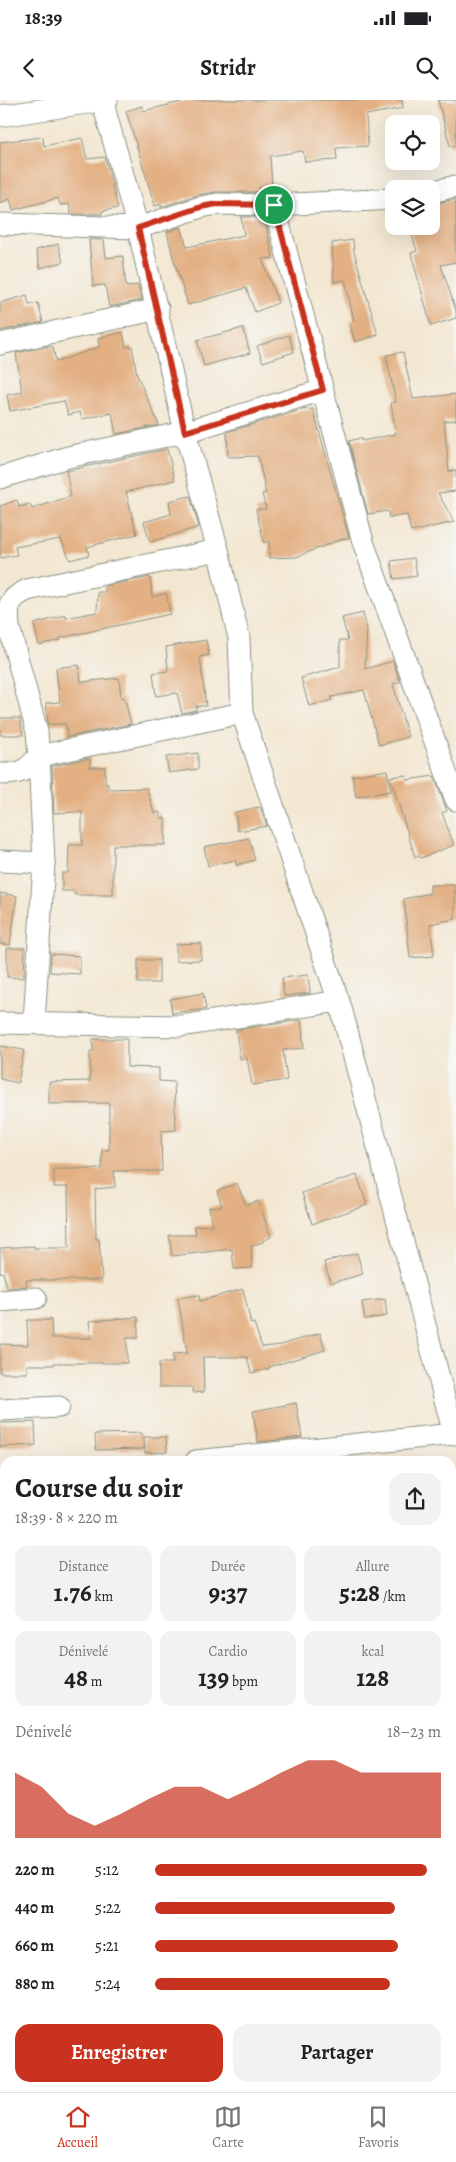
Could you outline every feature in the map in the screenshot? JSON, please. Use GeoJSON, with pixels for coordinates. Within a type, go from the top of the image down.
{"type":"FeatureCollection","features":[{"type":"Feature","properties":{"kind":"street"},"geometry":{"type":"LineString","coordinates":[[102,100],[138,228],[158,308],[185,432],[218,550],[238,638],[242,713],[339,1001],[454,1434],[254,1456]]}},
{"type":"Feature","properties":{"kind":"street"},"geometry":{"type":"LineString","coordinates":[[0,116],[107,100]]}},
{"type":"Feature","properties":{"kind":"street"},"geometry":{"type":"LineString","coordinates":[[440,190],[456,186]]}},
{"type":"Feature","properties":{"kind":"street"},"geometry":{"type":"LineString","coordinates":[[0,224],[138,228],[201,207],[235,204],[274,205],[385,199]]}},
{"type":"Feature","properties":{"kind":"street"},"geometry":{"type":"LineString","coordinates":[[274,205],[363,542],[456,800]]}},
{"type":"Feature","properties":{"kind":"street"},"geometry":{"type":"LineString","coordinates":[[0,344],[158,308]]}},
{"type":"Feature","properties":{"kind":"street"},"geometry":{"type":"LineString","coordinates":[[0,478],[68,457],[185,432],[323,390]]}},
{"type":"Feature","properties":{"kind":"street"},"geometry":{"type":"LineString","coordinates":[[34,1022],[44,864],[39,756],[37,732],[9,627],[8,613],[10,603],[16,595],[27,590],[218,550]]}},
{"type":"Feature","properties":{"kind":"street"},"geometry":{"type":"LineString","coordinates":[[0,774],[16,774],[26,770],[39,756],[242,713]]}},
{"type":"Feature","properties":{"kind":"street"},"geometry":{"type":"LineString","coordinates":[[0,861],[44,864]]}},
{"type":"Feature","properties":{"kind":"street"},"geometry":{"type":"LineString","coordinates":[[0,1023],[34,1022],[181,1026],[339,1001]]}},
{"type":"Feature","properties":{"kind":"street"},"geometry":{"type":"LineString","coordinates":[[0,1301],[36,1298]]}},
{"type":"Feature","properties":{"kind":"street"},"geometry":{"type":"LineString","coordinates":[[0,1410],[59,1407]]}},
{"type":"Feature","properties":{"kind":"building"},"geometry":{"type":"Polygon","coordinates":[[[189,100],[402,100],[403,108],[366,115],[368,146],[336,148],[337,160],[305,162],[303,151],[270,156],[272,187],[259,188],[260,192],[215,192],[197,195],[161,207],[161,204],[155,206],[126,111],[142,106],[143,111],[189,100]]]}},
{"type":"Feature","properties":{"kind":"building"},"geometry":{"type":"Polygon","coordinates":[[[438,100],[456,100],[456,146],[450,146],[438,100]]]}},
{"type":"Feature","properties":{"kind":"building"},"geometry":{"type":"Polygon","coordinates":[[[43,137],[44,146],[82,138],[87,159],[105,157],[118,208],[102,211],[102,214],[71,214],[69,204],[60,205],[58,198],[13,210],[10,199],[0,203],[0,142],[43,137]]]}},
{"type":"Feature","properties":{"kind":"building"},"geometry":{"type":"Polygon","coordinates":[[[456,199],[456,262],[441,265],[456,311],[456,318],[431,326],[411,253],[417,251],[412,235],[440,235],[440,202],[456,199]]]}},
{"type":"Feature","properties":{"kind":"building"},"geometry":{"type":"Polygon","coordinates":[[[241,217],[264,217],[273,258],[262,259],[278,303],[255,312],[246,288],[188,305],[167,232],[181,227],[187,247],[244,235],[241,217]]]}},
{"type":"Feature","properties":{"kind":"building"},"geometry":{"type":"Polygon","coordinates":[[[89,239],[104,240],[106,258],[123,256],[126,287],[138,285],[142,300],[109,307],[105,285],[93,286],[89,239]]]}},
{"type":"Feature","properties":{"kind":"building"},"geometry":{"type":"Polygon","coordinates":[[[353,240],[354,252],[378,335],[355,342],[349,322],[354,321],[345,280],[334,282],[332,243],[353,240]]]}},
{"type":"Feature","properties":{"kind":"building"},"geometry":{"type":"Polygon","coordinates":[[[58,244],[63,262],[40,268],[36,250],[58,244]]]}},
{"type":"Feature","properties":{"kind":"building"},"geometry":{"type":"Polygon","coordinates":[[[27,295],[29,305],[38,303],[43,322],[0,331],[0,303],[27,295]]]}},
{"type":"Feature","properties":{"kind":"building"},"geometry":{"type":"Polygon","coordinates":[[[243,328],[250,353],[204,366],[197,340],[243,328]]]}},
{"type":"Feature","properties":{"kind":"building"},"geometry":{"type":"Polygon","coordinates":[[[123,332],[126,347],[132,346],[137,375],[159,425],[116,434],[112,413],[82,419],[80,412],[68,415],[64,401],[10,411],[7,395],[22,392],[16,353],[49,346],[53,347],[56,362],[99,347],[98,338],[123,332]]]}},
{"type":"Feature","properties":{"kind":"building"},"geometry":{"type":"Polygon","coordinates":[[[289,335],[294,352],[263,362],[257,346],[289,335]]]}},
{"type":"Feature","properties":{"kind":"building"},"geometry":{"type":"Polygon","coordinates":[[[403,352],[413,399],[456,394],[456,420],[444,421],[449,471],[456,470],[456,491],[438,493],[454,522],[411,532],[407,515],[389,518],[388,511],[368,514],[349,441],[361,438],[362,441],[396,434],[391,403],[396,402],[386,355],[403,352]]]}},
{"type":"Feature","properties":{"kind":"building"},"geometry":{"type":"Polygon","coordinates":[[[313,409],[349,538],[296,557],[269,558],[269,541],[264,543],[256,509],[266,509],[262,494],[266,493],[258,456],[228,457],[227,432],[301,410],[313,409]]]}},
{"type":"Feature","properties":{"kind":"building"},"geometry":{"type":"Polygon","coordinates":[[[167,449],[175,480],[126,492],[137,534],[87,547],[89,555],[70,560],[61,539],[15,547],[17,555],[0,558],[0,506],[17,500],[19,507],[30,504],[32,509],[71,496],[66,471],[167,449]]]}},
{"type":"Feature","properties":{"kind":"building"},"geometry":{"type":"Polygon","coordinates":[[[190,496],[199,527],[150,542],[144,522],[171,514],[169,501],[190,496]]]}},
{"type":"Feature","properties":{"kind":"building"},"geometry":{"type":"Polygon","coordinates":[[[414,558],[417,576],[394,579],[391,561],[414,558]]]}},
{"type":"Feature","properties":{"kind":"building"},"geometry":{"type":"Polygon","coordinates":[[[150,577],[152,597],[166,593],[170,614],[60,638],[60,640],[39,645],[34,624],[66,615],[66,618],[97,612],[98,592],[105,592],[105,586],[150,577]]]}},
{"type":"Feature","properties":{"kind":"building"},"geometry":{"type":"Polygon","coordinates":[[[363,613],[367,629],[365,669],[393,661],[400,682],[393,684],[408,737],[379,745],[364,690],[331,697],[332,700],[309,706],[301,678],[340,667],[340,640],[348,640],[342,618],[363,613]]]}},
{"type":"Feature","properties":{"kind":"building"},"geometry":{"type":"Polygon","coordinates":[[[206,640],[209,655],[200,657],[206,706],[196,706],[196,710],[182,713],[177,693],[156,696],[153,673],[168,671],[166,647],[206,640]]]}},
{"type":"Feature","properties":{"kind":"building"},"geometry":{"type":"Polygon","coordinates":[[[79,665],[81,682],[119,678],[121,698],[124,697],[131,724],[67,737],[66,724],[48,724],[46,703],[60,702],[56,668],[79,665]]]}},
{"type":"Feature","properties":{"kind":"building"},"geometry":{"type":"Polygon","coordinates":[[[0,718],[20,718],[23,735],[0,735],[0,718]]]}},
{"type":"Feature","properties":{"kind":"building"},"geometry":{"type":"Polygon","coordinates":[[[198,753],[198,769],[169,773],[166,757],[198,753]]]}},
{"type":"Feature","properties":{"kind":"building"},"geometry":{"type":"Polygon","coordinates":[[[90,758],[90,767],[105,767],[105,784],[108,784],[108,789],[147,788],[154,813],[160,812],[160,818],[165,818],[165,845],[113,845],[113,895],[75,895],[74,891],[62,891],[62,873],[68,873],[69,845],[82,845],[82,812],[54,813],[52,766],[90,758]]]}},
{"type":"Feature","properties":{"kind":"building"},"geometry":{"type":"Polygon","coordinates":[[[387,770],[391,791],[356,797],[352,776],[387,770]]]}},
{"type":"Feature","properties":{"kind":"building"},"geometry":{"type":"Polygon","coordinates":[[[406,775],[407,780],[434,776],[447,811],[442,813],[454,845],[421,858],[419,856],[415,857],[390,777],[406,775]]]}},
{"type":"Feature","properties":{"kind":"building"},"geometry":{"type":"Polygon","coordinates":[[[260,807],[267,826],[238,831],[235,812],[260,807]]]}},
{"type":"Feature","properties":{"kind":"building"},"geometry":{"type":"Polygon","coordinates":[[[249,838],[255,860],[236,865],[235,860],[208,866],[204,847],[249,838]]]}},
{"type":"Feature","properties":{"kind":"building"},"geometry":{"type":"Polygon","coordinates":[[[430,885],[455,885],[455,919],[430,924],[434,956],[410,958],[404,899],[430,893],[430,885]]]}},
{"type":"Feature","properties":{"kind":"building"},"geometry":{"type":"Polygon","coordinates":[[[0,893],[17,896],[10,945],[0,944],[0,893]]]}},
{"type":"Feature","properties":{"kind":"building"},"geometry":{"type":"Polygon","coordinates":[[[201,943],[201,960],[176,961],[176,944],[201,943]]]}},
{"type":"Feature","properties":{"kind":"building"},"geometry":{"type":"Polygon","coordinates":[[[7,948],[25,948],[24,978],[7,977],[7,948]]]}},
{"type":"Feature","properties":{"kind":"building"},"geometry":{"type":"Polygon","coordinates":[[[51,954],[80,956],[80,974],[50,972],[51,954]]]}},
{"type":"Feature","properties":{"kind":"building"},"geometry":{"type":"Polygon","coordinates":[[[138,960],[159,960],[159,983],[138,983],[138,960]]]}},
{"type":"Feature","properties":{"kind":"building"},"geometry":{"type":"Polygon","coordinates":[[[308,975],[310,993],[284,996],[282,978],[308,975]]]}},
{"type":"Feature","properties":{"kind":"building"},"geometry":{"type":"Polygon","coordinates":[[[203,993],[206,1009],[172,1013],[170,999],[203,993]]]}},
{"type":"Feature","properties":{"kind":"building"},"geometry":{"type":"Polygon","coordinates":[[[301,1020],[304,1048],[283,1050],[287,1080],[252,1085],[247,1058],[240,1059],[236,1030],[301,1020]]]}},
{"type":"Feature","properties":{"kind":"building"},"geometry":{"type":"Polygon","coordinates":[[[93,1039],[127,1039],[127,1067],[159,1068],[159,1081],[174,1082],[176,1130],[161,1131],[162,1171],[114,1171],[115,1187],[95,1189],[96,1239],[99,1239],[102,1280],[26,1280],[27,1286],[7,1288],[3,1272],[0,1273],[0,1248],[34,1246],[34,1248],[69,1248],[68,1187],[54,1187],[54,1169],[102,1169],[102,1150],[109,1150],[109,1103],[49,1104],[49,1082],[90,1081],[90,1051],[93,1051],[93,1039]]]}},
{"type":"Feature","properties":{"kind":"building"},"geometry":{"type":"Polygon","coordinates":[[[0,1046],[24,1050],[18,1083],[0,1079],[0,1046]]]}},
{"type":"Feature","properties":{"kind":"building"},"geometry":{"type":"Polygon","coordinates":[[[357,1175],[367,1205],[312,1224],[302,1193],[357,1175]]]}},
{"type":"Feature","properties":{"kind":"building"},"geometry":{"type":"Polygon","coordinates":[[[237,1183],[246,1205],[258,1201],[271,1237],[251,1246],[252,1268],[234,1269],[232,1249],[172,1256],[169,1235],[196,1235],[195,1226],[212,1225],[209,1207],[222,1206],[217,1191],[237,1183]]]}},
{"type":"Feature","properties":{"kind":"building"},"geometry":{"type":"Polygon","coordinates":[[[357,1253],[363,1274],[331,1283],[324,1262],[357,1253]]]}},
{"type":"Feature","properties":{"kind":"building"},"geometry":{"type":"Polygon","coordinates":[[[243,1289],[251,1324],[254,1323],[262,1347],[281,1345],[320,1333],[325,1350],[269,1367],[269,1369],[251,1373],[247,1357],[203,1357],[204,1392],[193,1393],[192,1387],[159,1387],[159,1363],[173,1363],[173,1354],[187,1353],[178,1298],[199,1295],[200,1301],[243,1289]]]}},
{"type":"Feature","properties":{"kind":"building"},"geometry":{"type":"Polygon","coordinates":[[[385,1299],[387,1316],[365,1319],[362,1302],[385,1299]]]}},
{"type":"Feature","properties":{"kind":"building"},"geometry":{"type":"Polygon","coordinates":[[[138,1317],[138,1338],[127,1338],[127,1363],[27,1365],[27,1373],[0,1373],[0,1344],[28,1345],[27,1320],[51,1320],[52,1338],[91,1338],[89,1321],[138,1317]]]}},
{"type":"Feature","properties":{"kind":"building"},"geometry":{"type":"Polygon","coordinates":[[[296,1403],[302,1437],[258,1442],[253,1411],[296,1403]]]}},
{"type":"Feature","properties":{"kind":"building"},"geometry":{"type":"Polygon","coordinates":[[[35,1422],[36,1445],[0,1447],[0,1423],[35,1422]]]}},
{"type":"Feature","properties":{"kind":"building"},"geometry":{"type":"Polygon","coordinates":[[[142,1433],[143,1449],[96,1450],[95,1434],[142,1433]]]}},
{"type":"Feature","properties":{"kind":"building"},"geometry":{"type":"Polygon","coordinates":[[[144,1437],[166,1437],[167,1452],[145,1453],[144,1437]]]}},
{"type":"Feature","properties":{"kind":"route"},"geometry":{"type":"LineString","coordinates":[[217,204],[274,205],[323,390],[185,432],[158,308],[138,228],[201,207],[217,204]]}}]}
